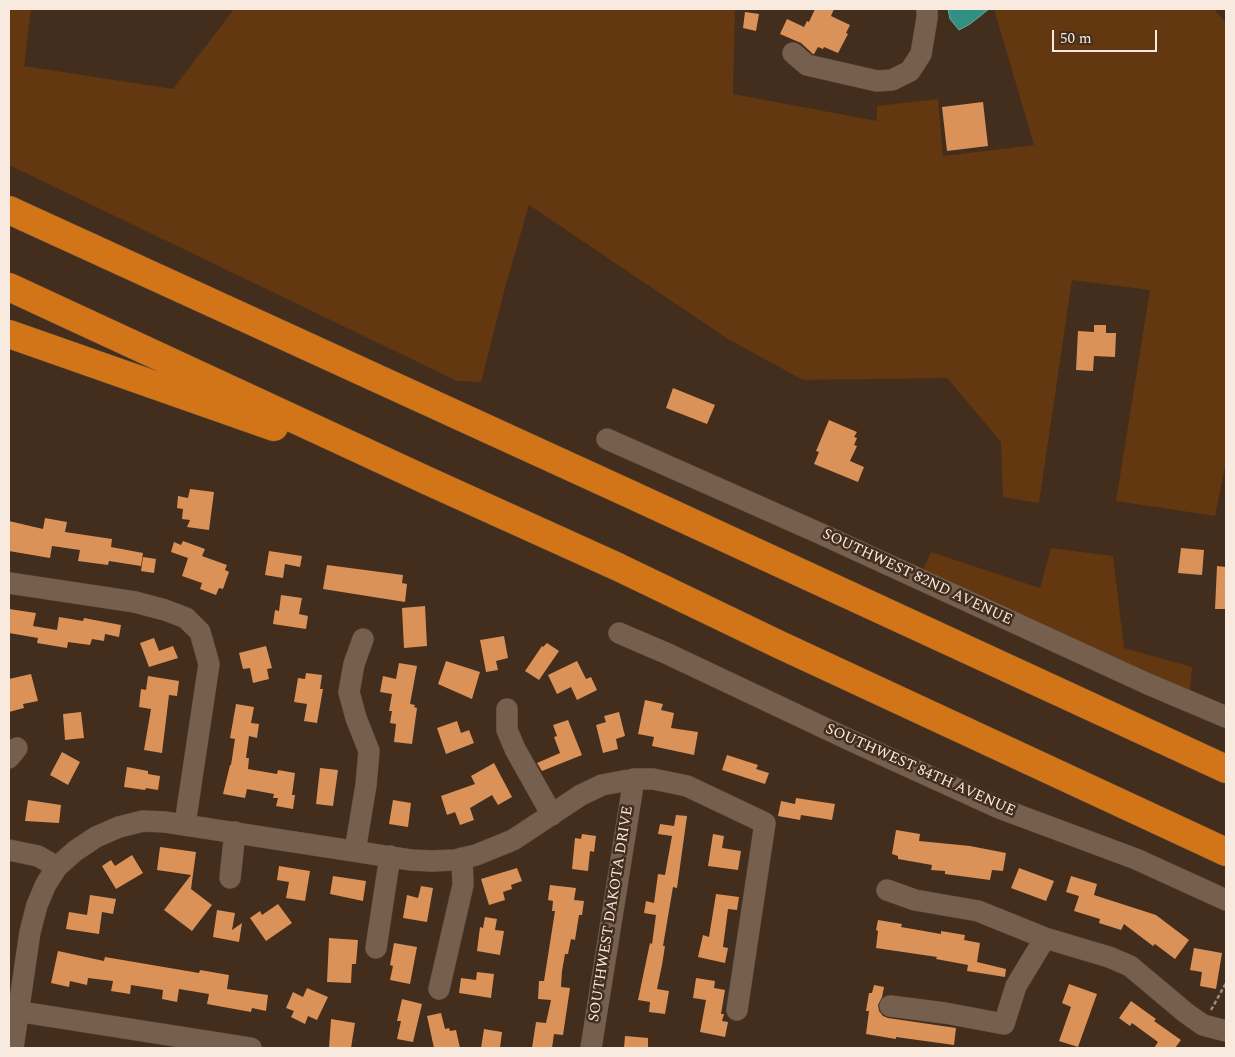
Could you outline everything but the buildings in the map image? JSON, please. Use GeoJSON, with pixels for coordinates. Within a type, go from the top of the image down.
{"type":"FeatureCollection","features":[{"type":"Feature","properties":{"kind":"highway"},"geometry":{"type":"LineString","coordinates":[[9,210],[1226,769]]}},
{"type":"Feature","properties":{"kind":"highway"},"geometry":{"type":"LineString","coordinates":[[9,287],[618,567],[778,644],[1226,852]]}},
{"type":"Feature","properties":{"kind":"highway"},"geometry":{"type":"LineString","coordinates":[[9,334],[428,481]]}},
{"type":"Feature","properties":{"kind":"street"},"geometry":{"type":"LineString","coordinates":[[793,53],[807,65],[877,81],[892,80],[910,71],[921,54],[928,18],[927,9]]}},
{"type":"Feature","properties":{"kind":"street","name":"SOUTHWEST 82ND AVENUE"},"geometry":{"type":"LineString","coordinates":[[607,439],[819,533],[1148,684],[1226,717]]}},
{"type":"Feature","properties":{"kind":"street"},"geometry":{"type":"LineString","coordinates":[[9,583],[135,602],[186,618],[200,632],[209,664],[185,824]]}},
{"type":"Feature","properties":{"kind":"street","name":"SOUTHWEST 84TH AVENUE"},"geometry":{"type":"LineString","coordinates":[[619,633],[999,808],[1136,859],[1226,900]]}},
{"type":"Feature","properties":{"kind":"street"},"geometry":{"type":"LineString","coordinates":[[355,851],[366,785],[369,752],[356,718],[349,692],[354,664],[363,639]]}},
{"type":"Feature","properties":{"kind":"street"},"geometry":{"type":"LineString","coordinates":[[507,709],[507,730],[552,815]]}},
{"type":"Feature","properties":{"kind":"street"},"geometry":{"type":"LineString","coordinates":[[13,1048],[13,1011],[37,905],[46,884],[57,867],[75,851],[96,837],[119,827],[143,821],[185,824],[355,851],[432,861],[476,855],[512,840],[582,795],[602,785],[652,779],[687,786],[765,823],[737,1010]]}},
{"type":"Feature","properties":{"kind":"street","name":"SOUTHWEST DAKOTA DRIVE"},"geometry":{"type":"LineString","coordinates":[[591,1048],[634,780]]}},
{"type":"Feature","properties":{"kind":"street"},"geometry":{"type":"LineString","coordinates":[[230,878],[235,832]]}},
{"type":"Feature","properties":{"kind":"street"},"geometry":{"type":"LineString","coordinates":[[9,850],[38,856],[57,867]]}},
{"type":"Feature","properties":{"kind":"street"},"geometry":{"type":"LineString","coordinates":[[376,948],[390,856]]}},
{"type":"Feature","properties":{"kind":"street"},"geometry":{"type":"LineString","coordinates":[[439,989],[463,885],[462,858]]}},
{"type":"Feature","properties":{"kind":"street"},"geometry":{"type":"LineString","coordinates":[[887,890],[915,900],[978,911],[1045,938],[1109,957],[1130,966],[1203,1025],[1226,1031]]}},
{"type":"Feature","properties":{"kind":"street"},"geometry":{"type":"LineString","coordinates":[[890,1006],[945,1013],[1004,1024],[1016,986],[1045,938]]}},
{"type":"Feature","properties":{"kind":"street"},"geometry":{"type":"LineString","coordinates":[[13,1011],[251,1048]]}},
{"type":"Feature","properties":{"kind":"path"},"geometry":{"type":"LineString","coordinates":[[1203,1025],[1226,983]]}},
{"type":"Feature","properties":{"kind":"shaded area"},"geometry":{"type":"Polygon","coordinates":[[[9,9],[31,9],[24,66],[173,89],[234,9],[735,9],[733,94],[877,121],[877,106],[938,99],[943,156],[1034,145],[994,9],[1214,9],[1226,23],[1226,462],[1215,516],[1116,501],[1150,290],[1072,280],[1039,503],[1003,497],[1001,442],[947,378],[803,380],[728,339],[529,205],[481,382],[457,381],[9,165],[9,9]]]}},
{"type":"Feature","properties":{"kind":"shaded area"},"geometry":{"type":"Polygon","coordinates":[[[1051,548],[1113,556],[1124,648],[1192,667],[1190,692],[921,574],[931,552],[1040,588],[1051,548]]]}},
{"type":"Feature","properties":{"kind":"water"},"geometry":{"type":"Polygon","coordinates":[[[948,9],[989,9],[959,30],[950,19],[948,9]]]}}]}
